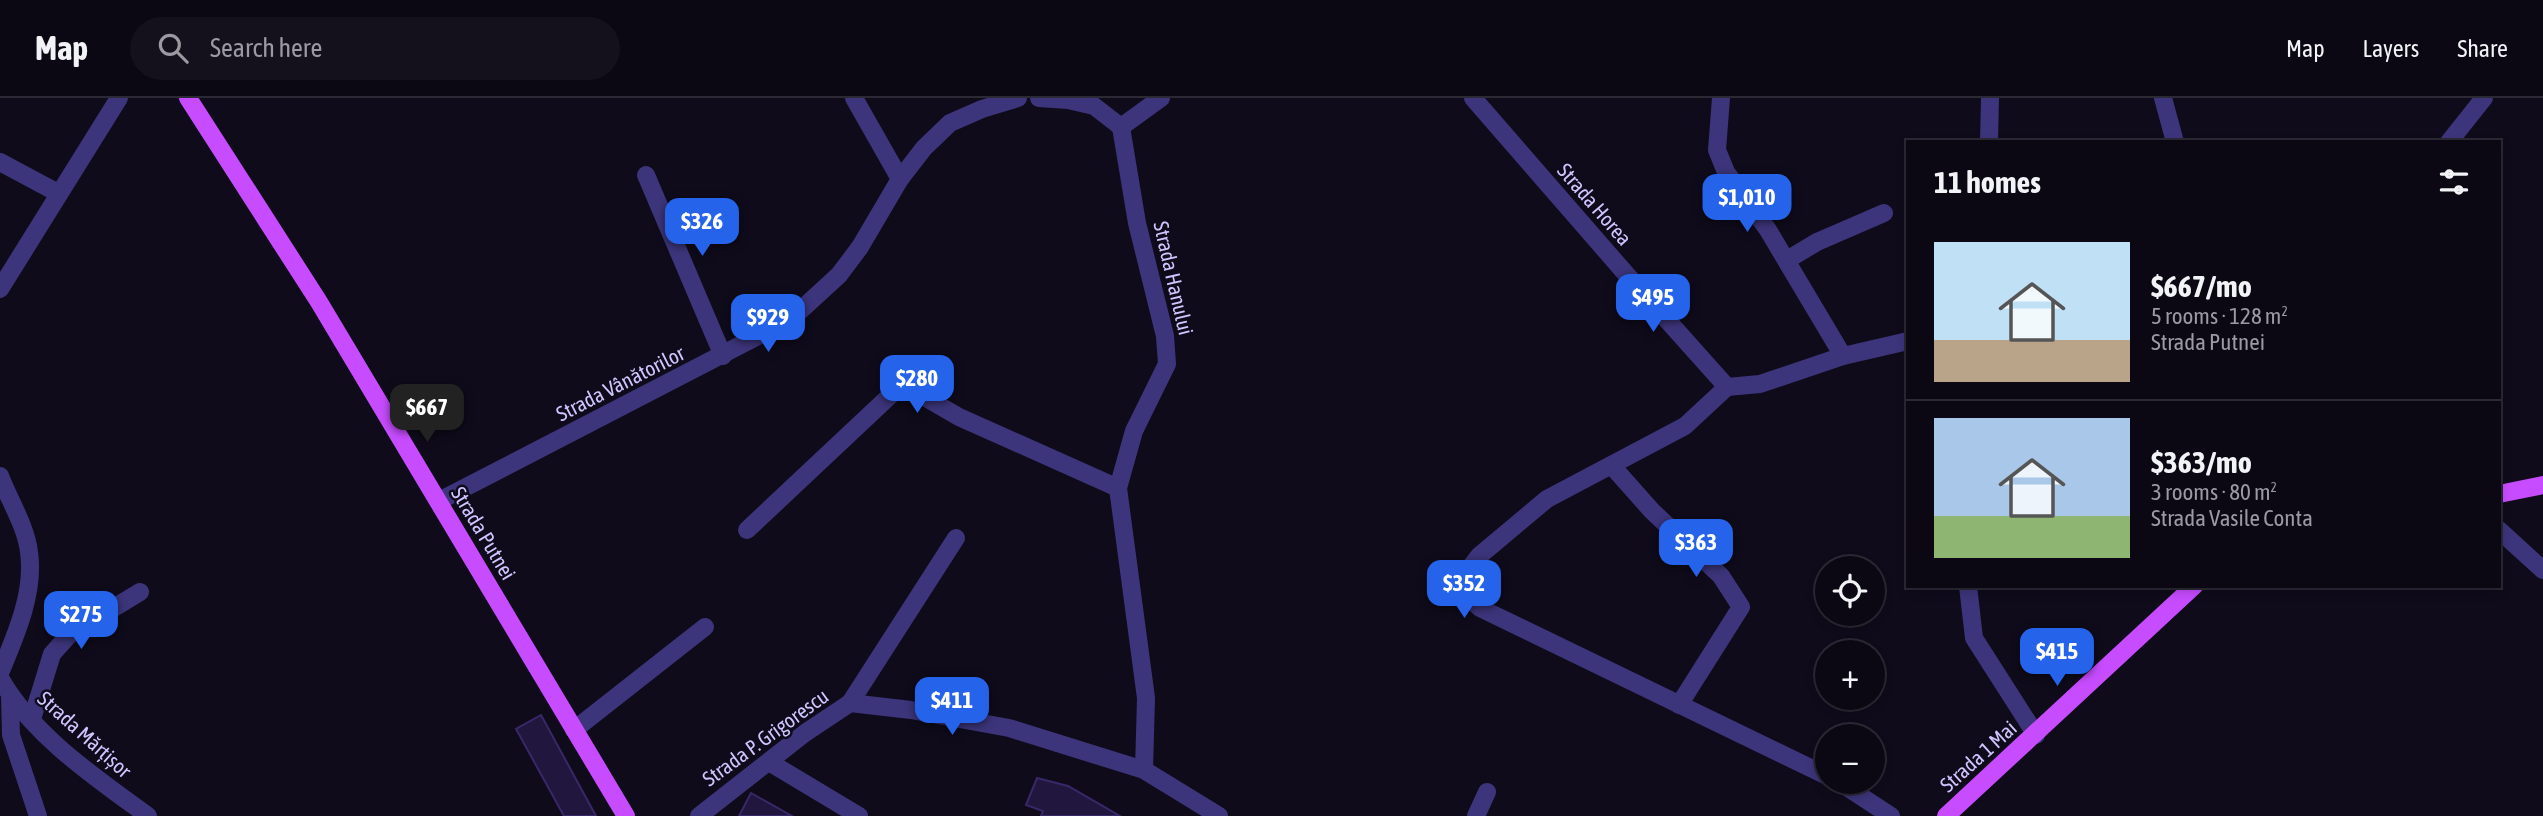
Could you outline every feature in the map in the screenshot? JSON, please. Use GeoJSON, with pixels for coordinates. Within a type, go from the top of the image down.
{"type":"FeatureCollection","features":[{"type":"Feature","properties":{"kind":"main road","name":"Strada Putnei"},"geometry":{"type":"LineString","coordinates":[[188,98],[319,302],[626,816]]}},
{"type":"Feature","properties":{"kind":"main road"},"geometry":{"type":"LineString","coordinates":[[2501,494],[2543,485]]}},
{"type":"Feature","properties":{"kind":"main road","name":"Strada 1 Mai"},"geometry":{"type":"LineString","coordinates":[[1946,816],[2191,588]]}},
{"type":"Feature","properties":{"kind":"street"},"geometry":{"type":"LineString","coordinates":[[0,289],[119,98]]}},
{"type":"Feature","properties":{"kind":"street"},"geometry":{"type":"LineString","coordinates":[[854,98],[900,179]]}},
{"type":"Feature","properties":{"kind":"street","name":"Strada Vânătorilor"},"geometry":{"type":"LineString","coordinates":[[439,501],[791,319],[839,275],[860,247],[900,179],[924,148],[950,123],[1018,98]]}},
{"type":"Feature","properties":{"kind":"street"},"geometry":{"type":"LineString","coordinates":[[1039,98],[1068,100],[1094,106],[1121,127],[1161,98]]}},
{"type":"Feature","properties":{"kind":"street","name":"Strada Horea"},"geometry":{"type":"LineString","coordinates":[[1473,98],[1727,387]]}},
{"type":"Feature","properties":{"kind":"street"},"geometry":{"type":"LineString","coordinates":[[1721,98],[1717,150],[1726,172],[1787,260],[1843,356]]}},
{"type":"Feature","properties":{"kind":"street"},"geometry":{"type":"LineString","coordinates":[[1989,140],[1990,98]]}},
{"type":"Feature","properties":{"kind":"street"},"geometry":{"type":"LineString","coordinates":[[2163,98],[2174,140]]}},
{"type":"Feature","properties":{"kind":"street"},"geometry":{"type":"LineString","coordinates":[[2451,140],[2484,98]]}},
{"type":"Feature","properties":{"kind":"street","name":"Strada Hanului"},"geometry":{"type":"LineString","coordinates":[[1121,127],[1138,223],[1166,336],[1167,364],[1134,432],[1118,488],[1146,698],[1144,771]]}},
{"type":"Feature","properties":{"kind":"street"},"geometry":{"type":"LineString","coordinates":[[0,162],[58,194]]}},
{"type":"Feature","properties":{"kind":"street"},"geometry":{"type":"LineString","coordinates":[[646,175],[723,356]]}},
{"type":"Feature","properties":{"kind":"street"},"geometry":{"type":"LineString","coordinates":[[1787,260],[1817,242],[1884,213]]}},
{"type":"Feature","properties":{"kind":"street"},"geometry":{"type":"LineString","coordinates":[[1815,770],[1480,608],[1468,598],[1462,579],[1479,556],[1547,499],[1685,426],[1727,387],[1760,384],[1843,356],[1906,341]]}},
{"type":"Feature","properties":{"kind":"street"},"geometry":{"type":"LineString","coordinates":[[747,530],[896,390],[909,388],[959,417],[1118,488]]}},
{"type":"Feature","properties":{"kind":"street"},"geometry":{"type":"LineString","coordinates":[[1612,466],[1652,511],[1721,576],[1741,607],[1679,705]]}},
{"type":"Feature","properties":{"kind":"street"},"geometry":{"type":"LineString","coordinates":[[0,476],[29,550],[30,573],[13,643],[0,676]]}},
{"type":"Feature","properties":{"kind":"street"},"geometry":{"type":"LineString","coordinates":[[2501,532],[2543,570]]}},
{"type":"Feature","properties":{"kind":"street"},"geometry":{"type":"LineString","coordinates":[[850,703],[956,538]]}},
{"type":"Feature","properties":{"kind":"street"},"geometry":{"type":"LineString","coordinates":[[1968,588],[1974,638],[2036,734]]}},
{"type":"Feature","properties":{"kind":"street"},"geometry":{"type":"LineString","coordinates":[[32,719],[52,654],[69,635],[140,592]]}},
{"type":"Feature","properties":{"kind":"street"},"geometry":{"type":"LineString","coordinates":[[574,730],[705,627]]}},
{"type":"Feature","properties":{"kind":"street","name":"Strada Mărțișor"},"geometry":{"type":"LineString","coordinates":[[0,676],[10,696],[32,719],[87,771],[148,816]]}},
{"type":"Feature","properties":{"kind":"street"},"geometry":{"type":"LineString","coordinates":[[10,696],[11,735],[38,816]]}},
{"type":"Feature","properties":{"kind":"street","name":"Strada P. Grigorescu"},"geometry":{"type":"LineString","coordinates":[[699,816],[805,733],[850,703],[911,710],[1009,728],[1144,771],[1219,816]]}},
{"type":"Feature","properties":{"kind":"street"},"geometry":{"type":"LineString","coordinates":[[769,762],[859,816]]}},
{"type":"Feature","properties":{"kind":"street"},"geometry":{"type":"LineString","coordinates":[[1476,816],[1487,792]]}},
{"type":"Feature","properties":{"kind":"street"},"geometry":{"type":"LineString","coordinates":[[1857,794],[1891,816]]}},
{"type":"Feature","properties":{"kind":"building"},"geometry":{"type":"Polygon","coordinates":[[[541,715],[596,816],[564,816],[516,729],[541,715]]]}},
{"type":"Feature","properties":{"kind":"building"},"geometry":{"type":"Polygon","coordinates":[[[1037,778],[1068,786],[1120,816],[1041,816],[1043,811],[1026,805],[1037,778]]]}},
{"type":"Feature","properties":{"kind":"building"},"geometry":{"type":"Polygon","coordinates":[[[751,793],[792,816],[739,816],[751,793]]]}}]}
